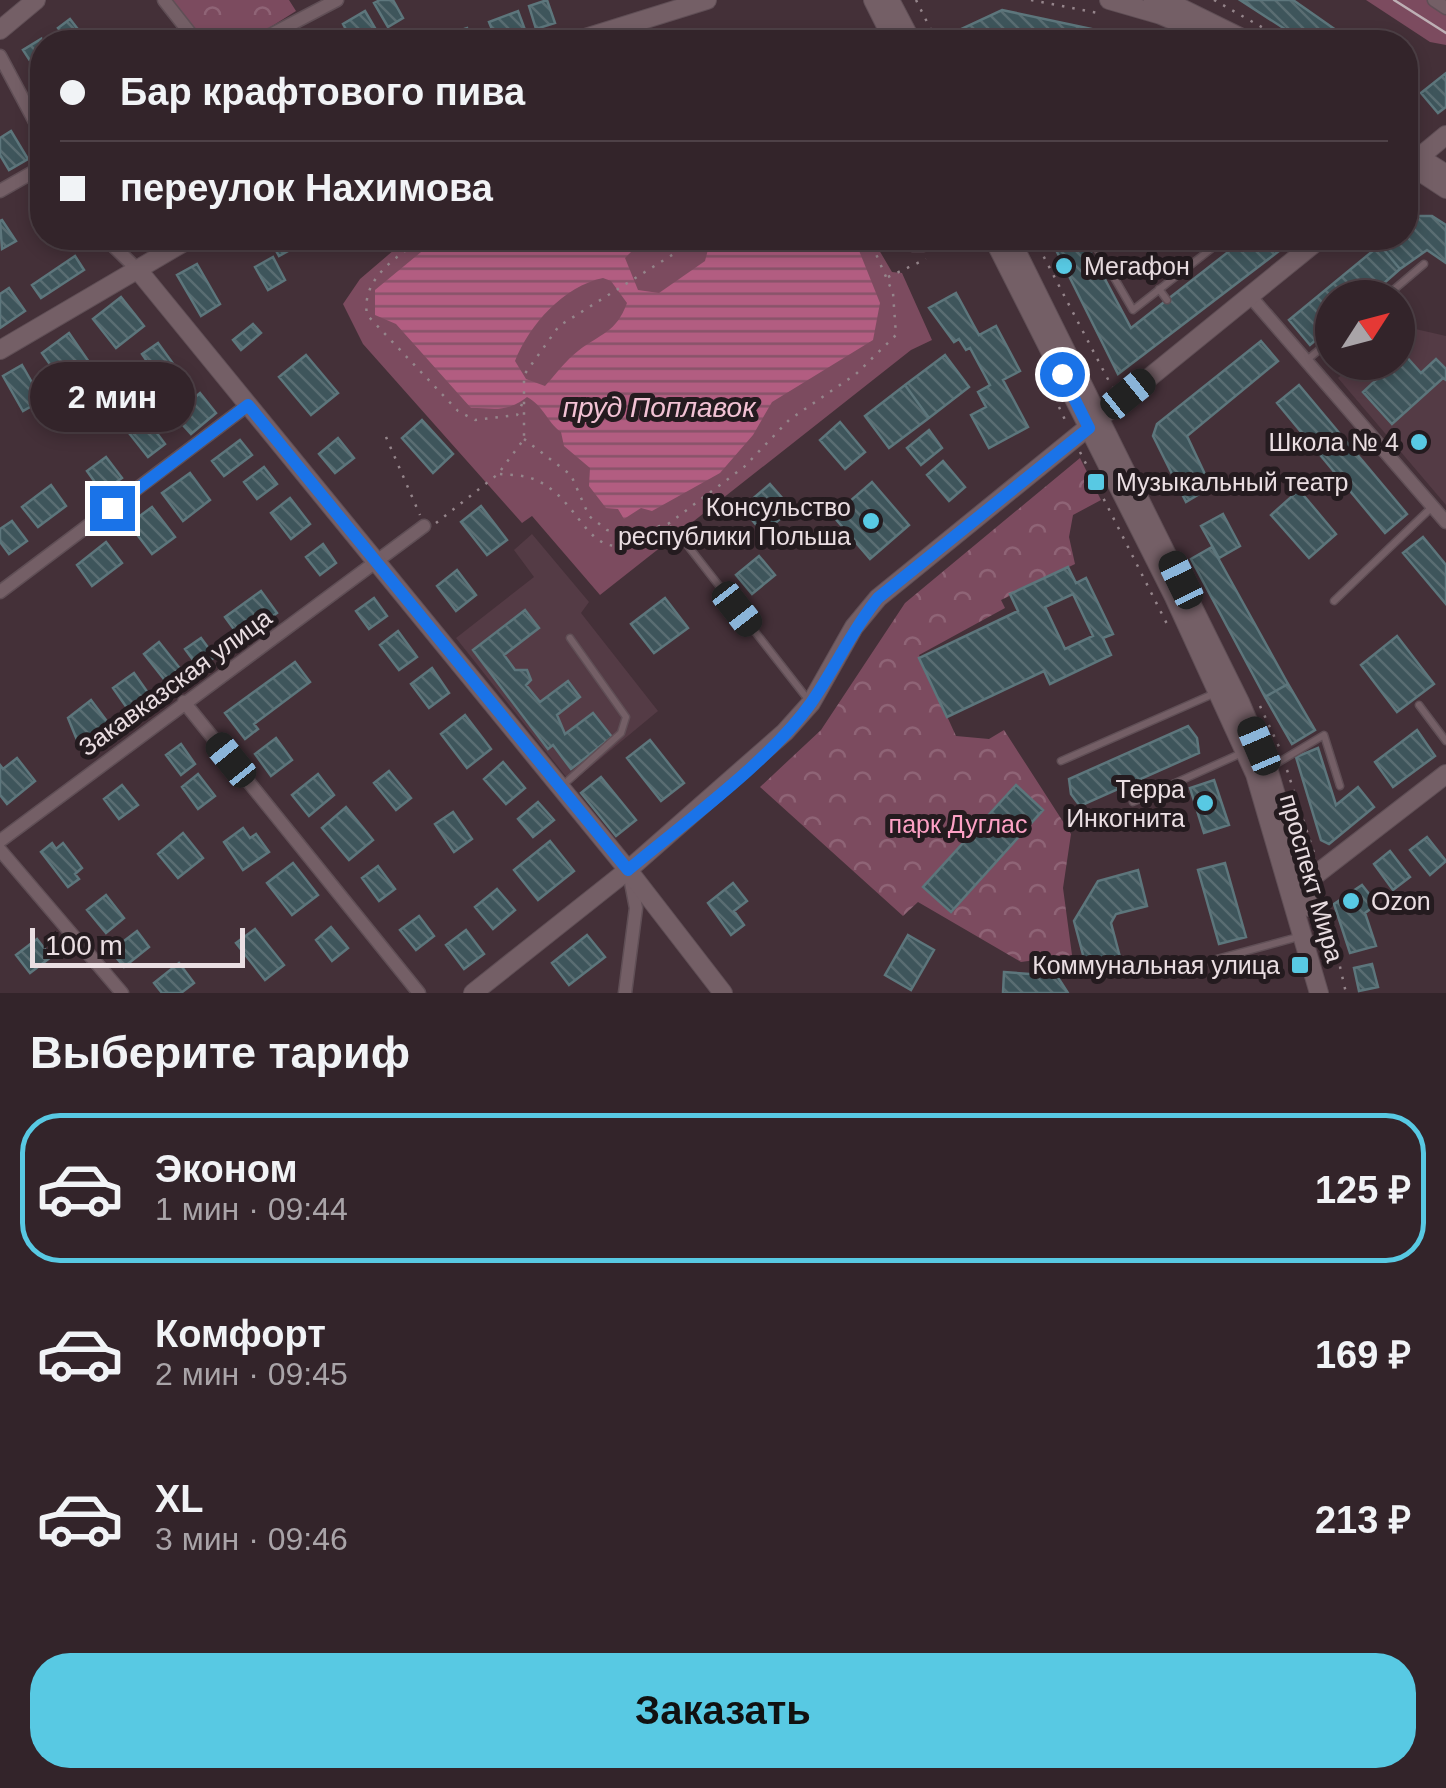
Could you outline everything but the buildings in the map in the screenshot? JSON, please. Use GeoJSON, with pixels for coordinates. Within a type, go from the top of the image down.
{"type":"FeatureCollection","features":[{"type":"Feature","properties":{"kind":"street"},"geometry":{"type":"LineString","coordinates":[[0,30],[36,0]]}},
{"type":"Feature","properties":{"kind":"street"},"geometry":{"type":"LineString","coordinates":[[164,0],[188,30]]}},
{"type":"Feature","properties":{"kind":"street"},"geometry":{"type":"LineString","coordinates":[[280,30],[337,0]]}},
{"type":"Feature","properties":{"kind":"street"},"geometry":{"type":"LineString","coordinates":[[611,30],[708,0]]}},
{"type":"Feature","properties":{"kind":"street"},"geometry":{"type":"LineString","coordinates":[[873,0],[888,30]]}},
{"type":"Feature","properties":{"kind":"street"},"geometry":{"type":"LineString","coordinates":[[890,0],[906,30]]}},
{"type":"Feature","properties":{"kind":"street"},"geometry":{"type":"LineString","coordinates":[[1110,0],[1197,30]]}},
{"type":"Feature","properties":{"kind":"street"},"geometry":{"type":"LineString","coordinates":[[1152,0],[1203,30]]}},
{"type":"Feature","properties":{"kind":"street"},"geometry":{"type":"LineString","coordinates":[[1434,0],[1446,8]]}},
{"type":"Feature","properties":{"kind":"street"},"geometry":{"type":"LineString","coordinates":[[0,56],[30,112]]}},
{"type":"Feature","properties":{"kind":"street"},"geometry":{"type":"LineString","coordinates":[[1418,155],[1446,136]]}},
{"type":"Feature","properties":{"kind":"street"},"geometry":{"type":"LineString","coordinates":[[1418,164],[1446,174]]}},
{"type":"Feature","properties":{"kind":"street"},"geometry":{"type":"LineString","coordinates":[[1418,168],[1446,189]]}},
{"type":"Feature","properties":{"kind":"street"},"geometry":{"type":"LineString","coordinates":[[0,191],[30,174]]}},
{"type":"Feature","properties":{"kind":"street"},"geometry":{"type":"LineString","coordinates":[[117,250],[379,562],[724,993]]}},
{"type":"Feature","properties":{"kind":"street"},"geometry":{"type":"LineString","coordinates":[[0,350],[170,250]]}},
{"type":"Feature","properties":{"kind":"street","name":"проспект Мира"},"geometry":{"type":"LineString","coordinates":[[999,250],[1245,752],[1298,888],[1304,936],[1319,993]]}},
{"type":"Feature","properties":{"kind":"street","name":"проспект Мира"},"geometry":{"type":"LineString","coordinates":[[1015,250],[1088,429],[1268,768],[1298,888],[1331,993]]}},
{"type":"Feature","properties":{"kind":"street"},"geometry":{"type":"LineString","coordinates":[[473,993],[628,870],[734,779],[811,703],[854,627],[878,598],[1088,429],[1191,332],[1250,296],[1305,250]]}},
{"type":"Feature","properties":{"kind":"street"},"geometry":{"type":"LineString","coordinates":[[1250,296],[1446,522]]}},
{"type":"Feature","properties":{"kind":"street"},"geometry":{"type":"LineString","coordinates":[[0,592],[248,405]]}},
{"type":"Feature","properties":{"kind":"street","name":"Закавказская улица"},"geometry":{"type":"LineString","coordinates":[[0,841],[424,526]]}},
{"type":"Feature","properties":{"kind":"street"},"geometry":{"type":"LineString","coordinates":[[184,702],[419,993]]}},
{"type":"Feature","properties":{"kind":"street"},"geometry":{"type":"LineString","coordinates":[[1298,888],[1446,774]]}},
{"type":"Feature","properties":{"kind":"street"},"geometry":{"type":"LineString","coordinates":[[0,850],[122,993]]}},
{"type":"Feature","properties":{"kind":"street"},"geometry":{"type":"LineString","coordinates":[[625,993],[636,908],[628,870]]}},
{"type":"Feature","properties":{"kind":"lane"},"geometry":{"type":"LineString","coordinates":[[1098,250],[1133,310],[1210,250]]}},
{"type":"Feature","properties":{"kind":"lane"},"geometry":{"type":"LineString","coordinates":[[1405,280],[1424,264]]}},
{"type":"Feature","properties":{"kind":"lane"},"geometry":{"type":"LineString","coordinates":[[1159,290],[1167,300]]}},
{"type":"Feature","properties":{"kind":"lane"},"geometry":{"type":"LineString","coordinates":[[1306,360],[1315,353]]}},
{"type":"Feature","properties":{"kind":"lane"},"geometry":{"type":"LineString","coordinates":[[1334,600],[1432,506]]}},
{"type":"Feature","properties":{"kind":"lane"},"geometry":{"type":"LineString","coordinates":[[688,546],[811,703]]}},
{"type":"Feature","properties":{"kind":"lane"},"geometry":{"type":"LineString","coordinates":[[561,787],[621,733],[626,717],[570,638]]}},
{"type":"Feature","properties":{"kind":"lane"},"geometry":{"type":"LineString","coordinates":[[1062,761],[1218,691]]}},
{"type":"Feature","properties":{"kind":"lane"},"geometry":{"type":"LineString","coordinates":[[1419,705],[1446,741]]}},
{"type":"Feature","properties":{"kind":"lane"},"geometry":{"type":"LineString","coordinates":[[1268,768],[1324,735],[1340,786]]}},
{"type":"Feature","properties":{"kind":"lane"},"geometry":{"type":"LineString","coordinates":[[1133,802],[1245,752]]}},
{"type":"Feature","properties":{"kind":"lane"},"geometry":{"type":"LineString","coordinates":[[1165,973],[1304,936]]}},
{"type":"Feature","properties":{"kind":"path"},"geometry":{"type":"LineString","coordinates":[[916,0],[931,30]]}},
{"type":"Feature","properties":{"kind":"path"},"geometry":{"type":"LineString","coordinates":[[1214,0],[1267,30]]}},
{"type":"Feature","properties":{"kind":"path"},"geometry":{"type":"LineString","coordinates":[[409,250],[370,285],[364,300],[368,315],[458,411],[475,420],[517,415],[523,402]]}},
{"type":"Feature","properties":{"kind":"path"},"geometry":{"type":"LineString","coordinates":[[386,437],[427,530],[498,474],[524,439],[524,374],[559,326],[681,250]]}},
{"type":"Feature","properties":{"kind":"path"},"geometry":{"type":"LineString","coordinates":[[498,474],[533,478],[566,505],[602,545],[635,547],[744,467],[790,420],[856,374],[896,335],[893,293],[873,250]]}},
{"type":"Feature","properties":{"kind":"path"},"geometry":{"type":"LineString","coordinates":[[1059,407],[1088,429],[1171,631]]}},
{"type":"Feature","properties":{"kind":"path"},"geometry":{"type":"LineString","coordinates":[[524,439],[571,475],[589,516],[607,530],[630,534],[668,524]]}},
{"type":"Feature","properties":{"kind":"path"},"geometry":{"type":"LineString","coordinates":[[668,524],[688,546]]}},
{"type":"Feature","properties":{"kind":"shaded area","name":"Школа № 4"},"geometry":{"type":"Polygon","coordinates":[[[1415,329],[1446,336],[1446,505],[1340,380],[1415,380],[1415,329]]]}},
{"type":"Feature","properties":{"kind":"shaded area"},"geometry":{"type":"Polygon","coordinates":[[[532,534],[589,602],[581,613],[658,711],[571,783],[456,638],[534,577],[514,550],[532,534]],[[525,611],[473,651],[547,748],[553,745],[571,768],[612,738],[565,734],[557,715],[580,697],[568,681],[540,702],[526,685],[531,680],[527,670],[515,670],[504,655],[539,629],[525,611]]]}},
{"type":"Feature","properties":{"kind":"green space"},"geometry":{"type":"Polygon","coordinates":[[[171,0],[289,0],[296,11],[266,30],[195,30],[171,0]]]}},
{"type":"Feature","properties":{"kind":"green space"},"geometry":{"type":"Polygon","coordinates":[[[1366,0],[1438,0],[1446,5],[1446,45],[1430,42],[1418,30],[1412,30],[1366,0]]]}},
{"type":"Feature","properties":{"kind":"green space","name":"пруд Поплавок"},"geometry":{"type":"Polygon","coordinates":[[[394,250],[879,250],[892,272],[902,273],[932,340],[911,350],[600,595],[532,516],[522,523],[363,344],[343,304],[360,279],[394,250]]]}},
{"type":"Feature","properties":{"kind":"green space","name":"парк Дуглас"},"geometry":{"type":"Polygon","coordinates":[[[1080,458],[1101,500],[1073,515],[1069,537],[1075,564],[1001,600],[1005,608],[919,655],[956,736],[989,739],[1004,730],[1071,834],[1063,888],[1072,955],[1021,962],[918,902],[903,916],[760,787],[821,730],[905,603],[1080,458]]]}},
{"type":"Feature","properties":{"kind":"water","name":"пруд Поплавок"},"geometry":{"type":"Polygon","coordinates":[[[423,250],[633,250],[625,258],[638,290],[659,293],[705,261],[708,250],[859,250],[880,303],[873,340],[772,402],[753,435],[720,473],[652,511],[641,508],[624,519],[618,509],[606,508],[589,486],[590,468],[564,446],[561,432],[537,405],[527,397],[506,408],[471,408],[396,324],[375,315],[375,290],[423,250]],[[603,278],[562,298],[521,347],[515,361],[526,379],[545,386],[574,355],[618,321],[627,303],[611,281],[603,278]]]}},
{"type":"Feature","properties":{"kind":"tram line"},"geometry":{"type":"LineString","coordinates":[[1394,0],[1446,33]]}},
{"type":"Feature","properties":{"kind":"place","name":"Мегафон"},"geometry":{"type":"Point","coordinates":[1064,266]}},
{"type":"Feature","properties":{"kind":"place","name":"Школа № 4"},"geometry":{"type":"Point","coordinates":[1419,442]}},
{"type":"Feature","properties":{"kind":"place","name":"Музыкальный театр"},"geometry":{"type":"Point","coordinates":[1096,482]}},
{"type":"Feature","properties":{"kind":"place","name":"Консульство республики Польша"},"geometry":{"type":"Point","coordinates":[871,521]}},
{"type":"Feature","properties":{"kind":"place","name":"Терра Инкогнита"},"geometry":{"type":"Point","coordinates":[1205,803]}},
{"type":"Feature","properties":{"kind":"place","name":"Ozon"},"geometry":{"type":"Point","coordinates":[1351,901]}},
{"type":"Feature","properties":{"kind":"place","name":"Коммунальная улица"},"geometry":{"type":"Point","coordinates":[1300,965]}},
{"type":"Feature","properties":{"kind":"route"},"geometry":{"type":"LineString","coordinates":[[112,508],[248,405],[628,870],[785,732],[811,703],[854,627],[878,598],[1089,428],[1062,374]]}}]}
